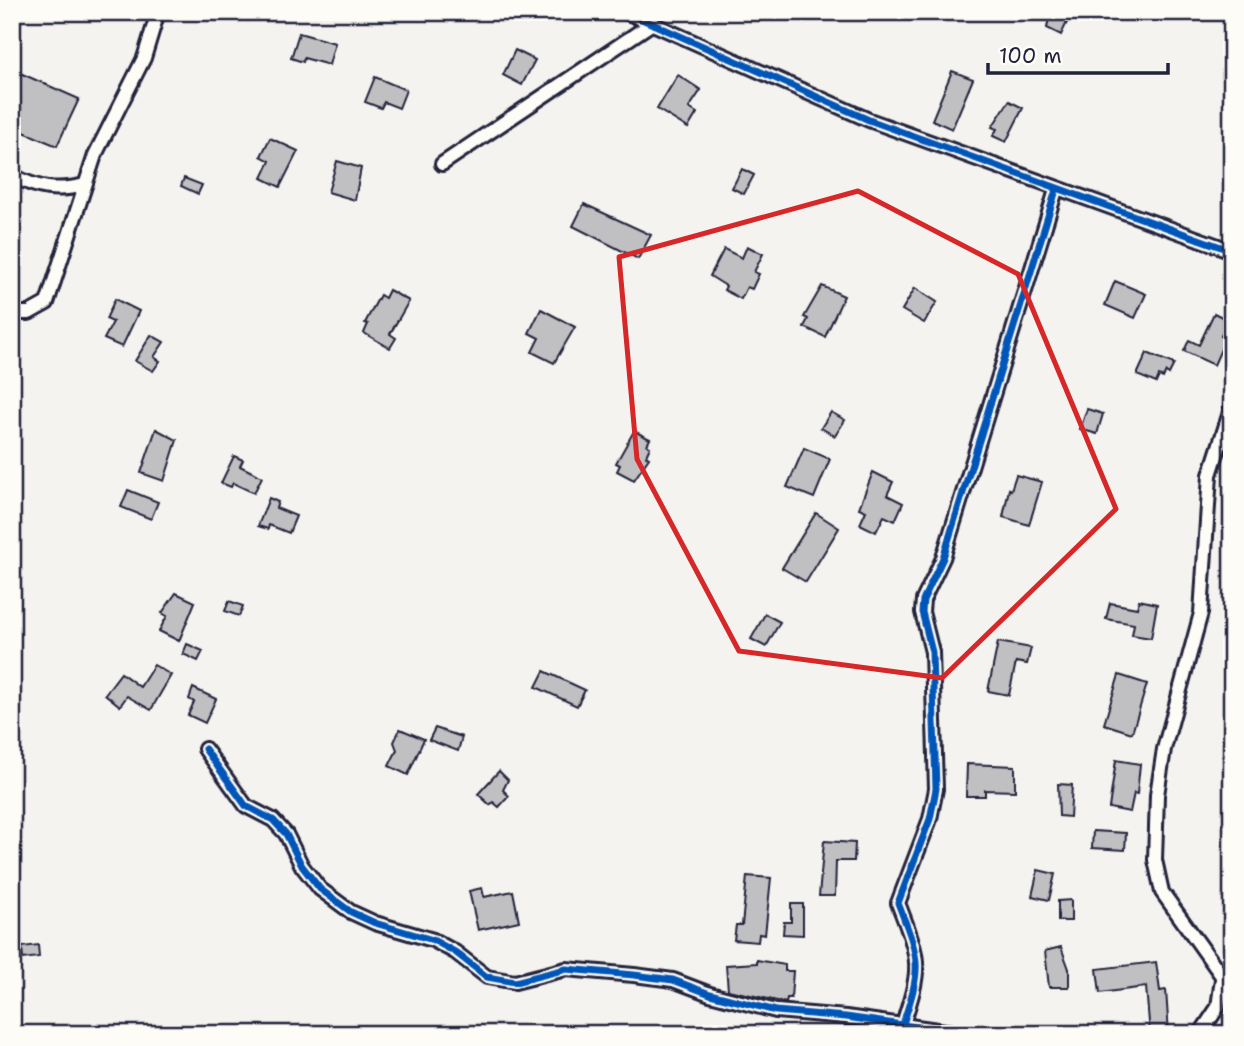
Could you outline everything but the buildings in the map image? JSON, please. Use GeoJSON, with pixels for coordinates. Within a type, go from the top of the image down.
{"type":"FeatureCollection","features":[{"type":"Feature","properties":{"kind":"street"},"geometry":{"type":"LineString","coordinates":[[12,313],[29,313],[47,303],[95,155],[144,58],[158,12]]}},
{"type":"Feature","properties":{"kind":"street"},"geometry":{"type":"LineString","coordinates":[[626,12],[645,18],[869,120],[1056,190],[1232,251]]}},
{"type":"Feature","properties":{"kind":"street"},"geometry":{"type":"LineString","coordinates":[[442,164],[645,18]]}},
{"type":"Feature","properties":{"kind":"street"},"geometry":{"type":"LineString","coordinates":[[12,175],[36,187],[51,190],[85,184]]}},
{"type":"Feature","properties":{"kind":"street"},"geometry":{"type":"LineString","coordinates":[[902,1027],[914,992],[918,965],[915,943],[898,903],[930,819],[936,789],[932,652],[923,623],[923,600],[943,558],[1056,190]]}},
{"type":"Feature","properties":{"kind":"street"},"geometry":{"type":"LineString","coordinates":[[1232,406],[1210,475],[1201,613],[1164,748],[1155,848],[1157,878],[1162,892],[1232,990]]}},
{"type":"Feature","properties":{"kind":"street"},"geometry":{"type":"LineString","coordinates":[[205,748],[246,806],[273,820],[286,835],[302,866],[320,889],[351,912],[375,923],[433,940],[455,952],[487,977],[515,982],[566,969],[634,975],[673,980],[710,994],[776,1011],[846,1017],[966,1034]]}},
{"type":"Feature","properties":{"kind":"street"},"geometry":{"type":"LineString","coordinates":[[1200,1034],[1218,1007],[1222,979]]}},
{"type":"Feature","properties":{"kind":"highlighted area"},"geometry":{"type":"Polygon","coordinates":[[[858,191],[1018,274],[1116,509],[942,678],[739,651],[637,459],[619,257],[858,191]]]}},
{"type":"Feature","properties":{"kind":"cycle path"},"geometry":{"type":"LineString","coordinates":[[626,12],[869,120],[1232,251]]}},
{"type":"Feature","properties":{"kind":"cycle path"},"geometry":{"type":"LineString","coordinates":[[902,1027],[916,977],[916,964],[915,952],[898,903],[930,819],[936,789],[932,652],[922,612],[923,600],[943,558],[1056,190]]}},
{"type":"Feature","properties":{"kind":"cycle path"},"geometry":{"type":"LineString","coordinates":[[205,749],[246,806],[273,820],[286,834],[302,866],[320,889],[351,912],[375,923],[433,940],[455,952],[487,977],[515,982],[566,969],[634,975],[673,980],[710,994],[776,1011],[846,1017],[966,1034]]}}]}
